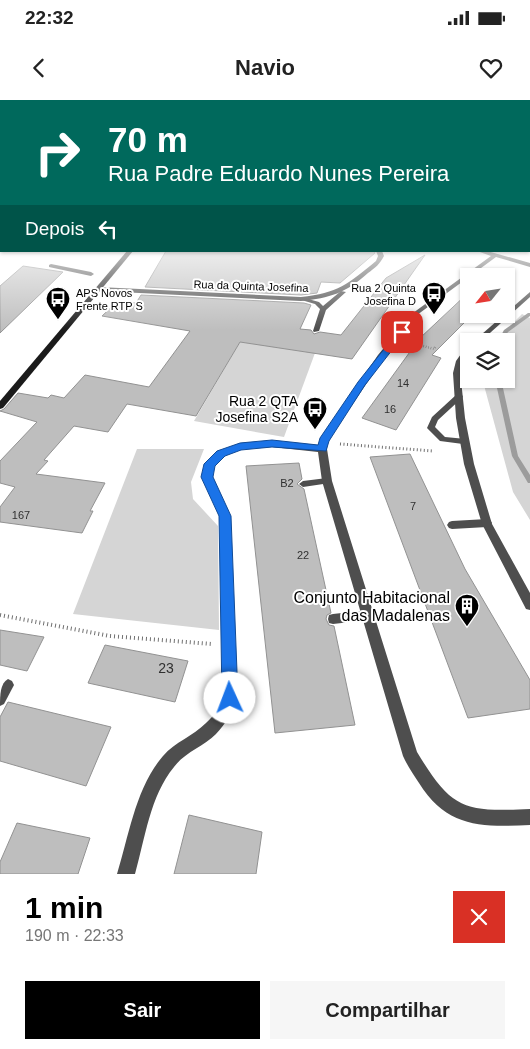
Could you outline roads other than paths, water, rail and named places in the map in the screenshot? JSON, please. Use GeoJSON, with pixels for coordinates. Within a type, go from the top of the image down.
{"type":"FeatureCollection","features":[{"type":"Feature","properties":{"kind":"street"},"geometry":{"type":"LineString","coordinates":[[0,406],[124,258]]}},
{"type":"Feature","properties":{"kind":"street","name":"Rua da Quinta Josefina"},"geometry":{"type":"LineString","coordinates":[[99,288],[301,299],[318,298],[343,292],[378,262],[380,258]]}},
{"type":"Feature","properties":{"kind":"street"},"geometry":{"type":"LineString","coordinates":[[491,258],[416,314],[362,384],[324,440],[322,449],[328,481],[411,756],[427,782],[448,806],[483,818],[530,817]]}},
{"type":"Feature","properties":{"kind":"street"},"geometry":{"type":"LineString","coordinates":[[506,258],[530,265]]}},
{"type":"Feature","properties":{"kind":"street"},"geometry":{"type":"LineString","coordinates":[[486,333],[530,294]]}},
{"type":"Feature","properties":{"kind":"street"},"geometry":{"type":"LineString","coordinates":[[460,360],[456,371],[463,441],[469,472],[487,523],[530,606]]}},
{"type":"Feature","properties":{"kind":"street"},"geometry":{"type":"LineString","coordinates":[[126,874],[155,778],[170,759],[208,734],[223,717],[230,698],[225,516],[207,477],[210,464],[221,454],[240,446],[272,444],[322,449]]}},
{"type":"Feature","properties":{"kind":"lane"},"geometry":{"type":"LineString","coordinates":[[51,266],[91,274]]}},
{"type":"Feature","properties":{"kind":"lane"},"geometry":{"type":"LineString","coordinates":[[316,331],[324,309],[343,292]]}},
{"type":"Feature","properties":{"kind":"lane"},"geometry":{"type":"LineString","coordinates":[[301,299],[317,303],[324,309]]}},
{"type":"Feature","properties":{"kind":"lane"},"geometry":{"type":"LineString","coordinates":[[459,397],[435,419],[431,428],[443,439],[463,441]]}},
{"type":"Feature","properties":{"kind":"lane"},"geometry":{"type":"LineString","coordinates":[[303,484],[328,481]]}},
{"type":"Feature","properties":{"kind":"lane"},"geometry":{"type":"LineString","coordinates":[[452,525],[487,523]]}},
{"type":"Feature","properties":{"kind":"lane"},"geometry":{"type":"LineString","coordinates":[[332,619],[368,615]]}},
{"type":"Feature","properties":{"kind":"lane"},"geometry":{"type":"LineString","coordinates":[[0,700],[8,686]]}},
{"type":"Feature","properties":{"kind":"waterway"},"geometry":{"type":"LineString","coordinates":[[505,333],[530,314]]}},
{"type":"Feature","properties":{"kind":"waterway"},"geometry":{"type":"LineString","coordinates":[[500,388],[515,456],[530,481]]}},
{"type":"Feature","properties":{"kind":"place","name":"Rua 2 Quinta Josefina D"},"geometry":{"type":"Point","coordinates":[434,315]}},
{"type":"Feature","properties":{"kind":"place","name":"APS Novos Frente RTP S"},"geometry":{"type":"Point","coordinates":[58,320]}},
{"type":"Feature","properties":{"kind":"place","name":"Rua 2 QTA Josefina S2A"},"geometry":{"type":"Point","coordinates":[315,430]}},
{"type":"Feature","properties":{"kind":"place","name":"Conjunto Habitacional das Madalenas"},"geometry":{"type":"Point","coordinates":[467,627]}}]}
